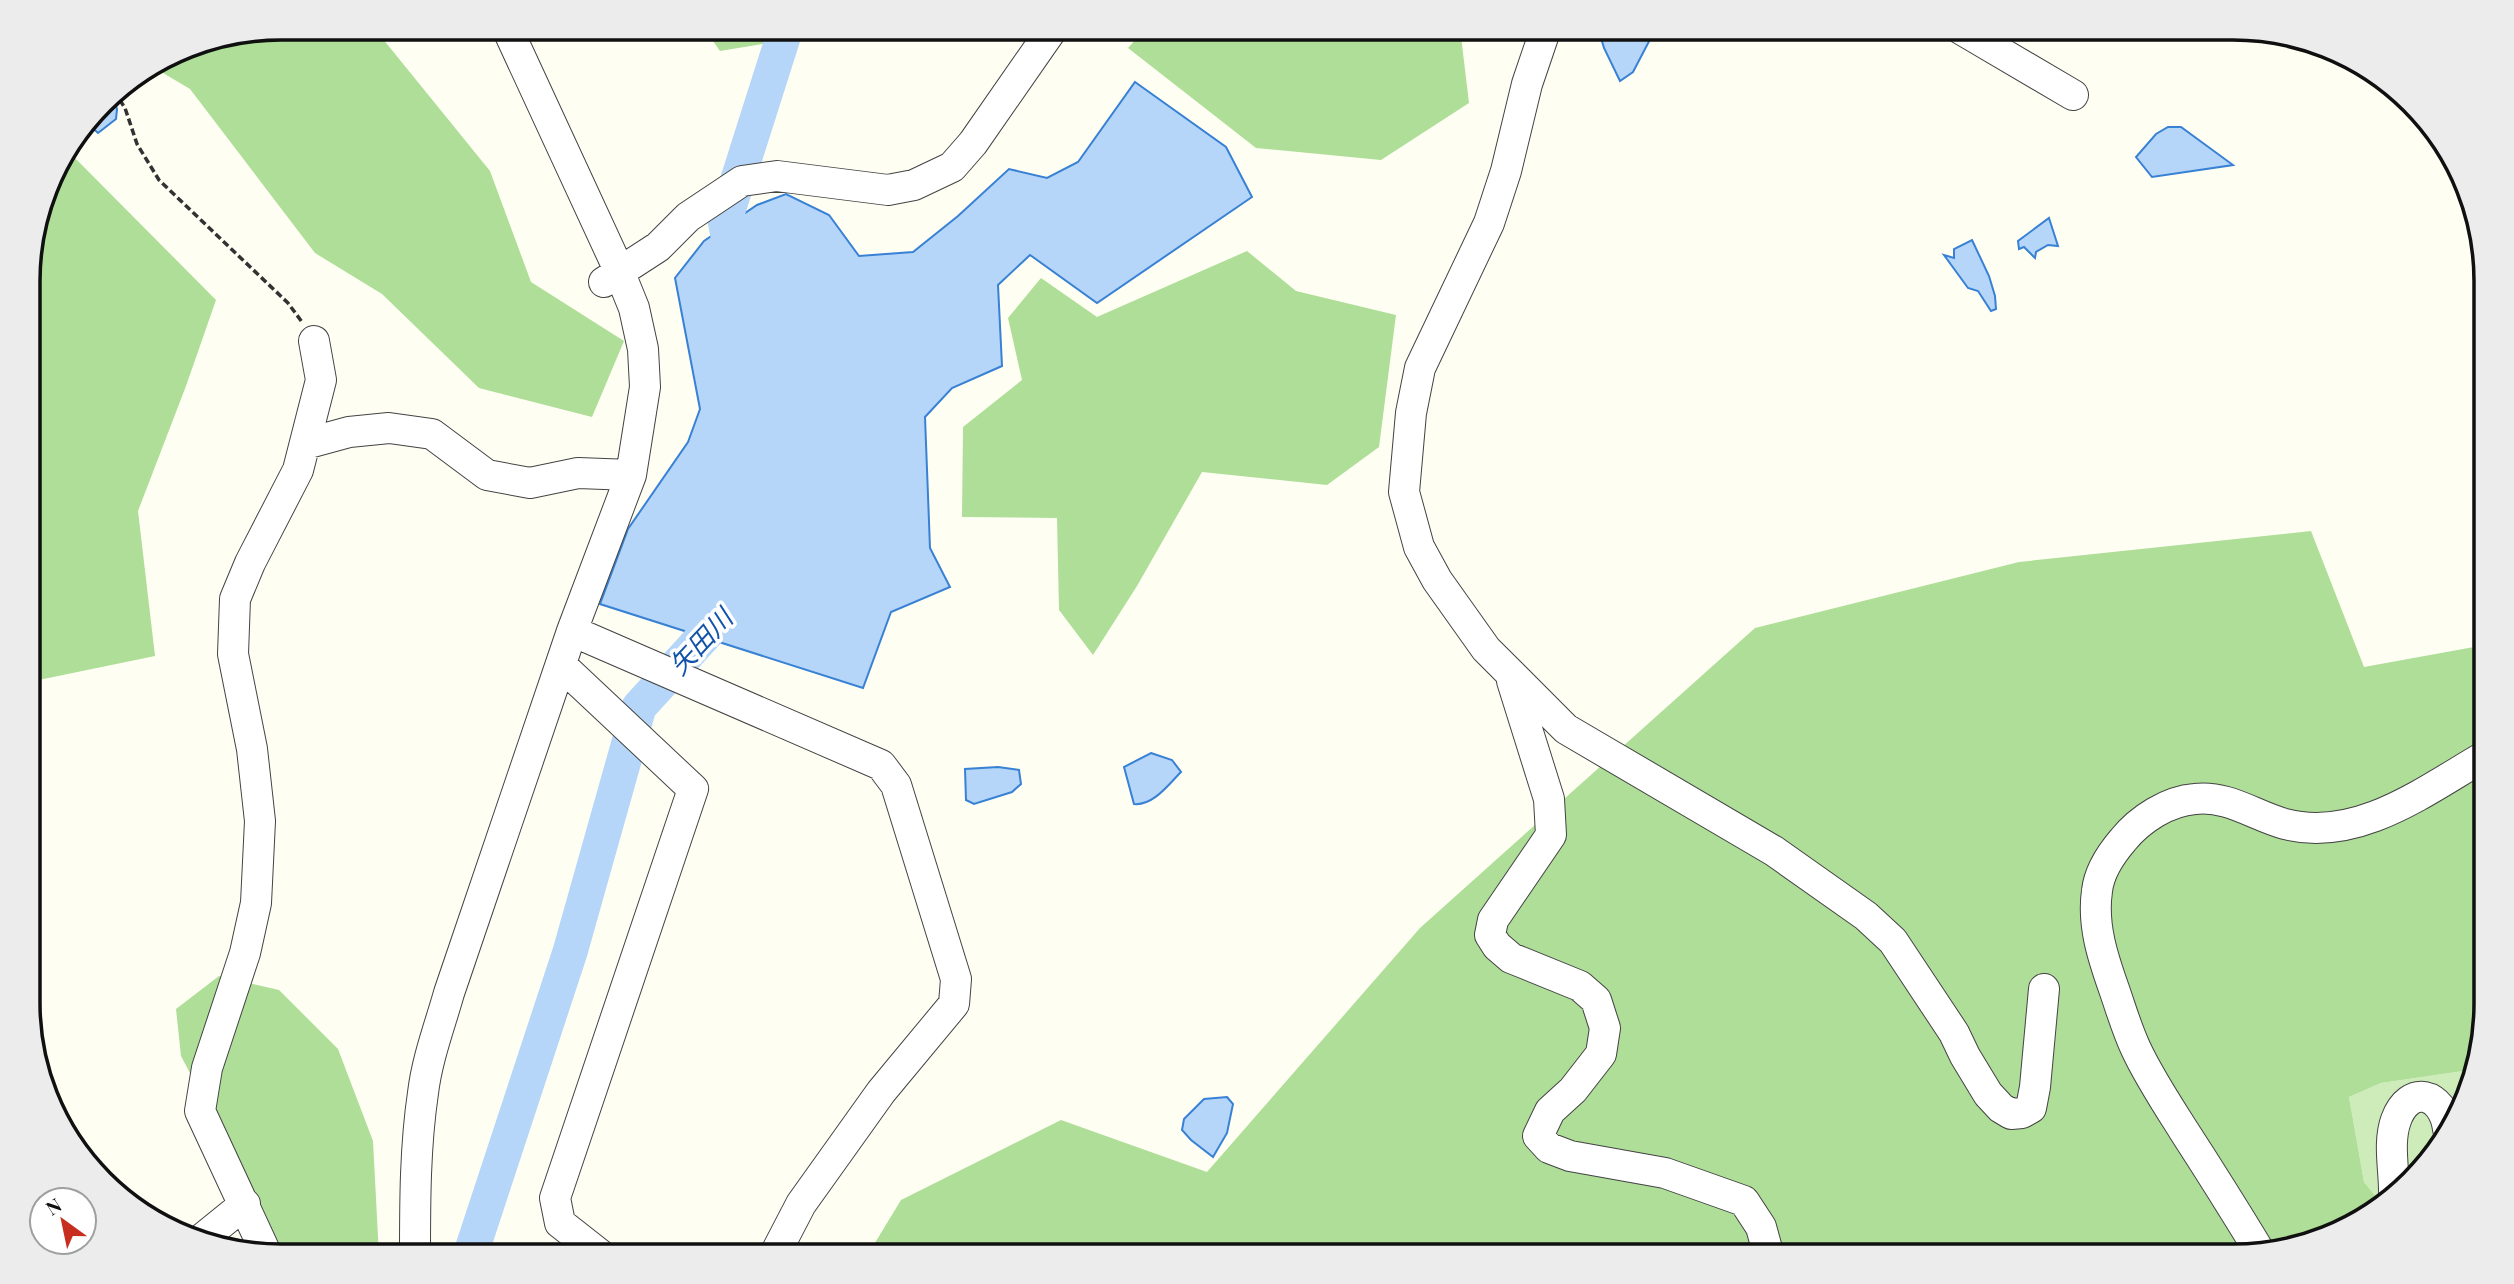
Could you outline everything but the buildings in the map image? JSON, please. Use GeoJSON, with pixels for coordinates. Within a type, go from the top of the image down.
{"type":"FeatureCollection","features":[{"type":"Feature","properties":{"kind":"street"},"geometry":{"type":"LineString","coordinates":[[415,1244],[418,1141],[423,1090],[449,993],[570,674],[572,631],[631,475],[645,387],[643,349],[634,308],[611,277],[512,40]]}},
{"type":"Feature","properties":{"kind":"street"},"geometry":{"type":"LineString","coordinates":[[611,277],[658,247],[688,217],[742,181],[778,176],[888,190],[915,185],[952,167],[973,143],[1045,40]]}},
{"type":"Feature","properties":{"kind":"street"},"geometry":{"type":"LineString","coordinates":[[1542,40],[1527,84],[1506,171],[1489,223],[1420,368],[1410,413],[1404,492],[1419,547],[1437,580],[1486,649],[1566,729],[1774,851],[1866,916],[1893,942],[1954,1033],[1988,1094],[2011,1114],[2022,1113],[2031,1108],[2044,989]]}},
{"type":"Feature","properties":{"kind":"street"},"geometry":{"type":"LineString","coordinates":[[1979,40],[2073,95]]}},
{"type":"Feature","properties":{"kind":"street"},"geometry":{"type":"LineString","coordinates":[[262,1243],[200,1111],[206,1068],[245,953],[256,903],[260,821],[252,749],[233,654],[235,599],[298,470],[321,380],[314,341]]}},
{"type":"Feature","properties":{"kind":"street"},"geometry":{"type":"LineString","coordinates":[[305,444],[349,432],[389,428],[432,434],[487,475],[530,483],[578,473],[631,475]]}},
{"type":"Feature","properties":{"kind":"street"},"geometry":{"type":"LineString","coordinates":[[572,631],[881,765],[896,785],[956,979],[954,1004],[873,1103],[801,1204],[780,1244]]}},
{"type":"Feature","properties":{"kind":"street"},"geometry":{"type":"LineString","coordinates":[[570,674],[693,789],[555,1198],[560,1223],[587,1244]]}},
{"type":"Feature","properties":{"kind":"street"},"geometry":{"type":"LineString","coordinates":[[1510,674],[1549,799],[1551,835],[1493,920],[1490,935],[1497,946],[1511,958],[1580,986],[1595,1000],[1605,1028],[1601,1054],[1573,1090],[1550,1111],[1538,1136],[1549,1148],[1570,1156],[1665,1173],[1744,1201],[1761,1227],[1765,1243]]}},
{"type":"Feature","properties":{"kind":"street"},"geometry":{"type":"LineString","coordinates":[[2254,1242],[2161,1095],[2136,1049],[2099,943],[2096,890],[2109,857],[2128,833],[2170,805],[2195,799],[2223,800],[2273,821],[2299,828],[2350,824],[2404,803],[2474,762]]}},
{"type":"Feature","properties":{"kind":"street"},"geometry":{"type":"LineString","coordinates":[[2393,1183],[2392,1141],[2396,1119],[2403,1108],[2414,1099],[2422,1097],[2431,1099],[2443,1109],[2445,1117]]}},
{"type":"Feature","properties":{"kind":"street"},"geometry":{"type":"LineString","coordinates":[[210,1233],[245,1204]]}},
{"type":"Feature","properties":{"kind":"path"},"geometry":{"type":"LineString","coordinates":[[121,101],[137,144],[159,180],[288,303],[314,341]]}},
{"type":"Feature","properties":{"kind":"green space"},"geometry":{"type":"Polygon","coordinates":[[[384,40],[490,171],[531,282],[624,341],[592,417],[479,388],[382,294],[315,253],[190,89],[161,72],[204,53],[250,42],[384,40]]]}},
{"type":"Feature","properties":{"kind":"green space"},"geometry":{"type":"Polygon","coordinates":[[[712,40],[787,40],[720,51],[712,40]]]}},
{"type":"Feature","properties":{"kind":"green space"},"geometry":{"type":"Polygon","coordinates":[[[1135,40],[1461,40],[1469,103],[1381,160],[1256,148],[1128,48],[1135,40]]]}},
{"type":"Feature","properties":{"kind":"green space"},"geometry":{"type":"Polygon","coordinates":[[[74,157],[216,300],[138,511],[155,656],[40,680],[41,265],[48,219],[74,157]]]}},
{"type":"Feature","properties":{"kind":"green space"},"geometry":{"type":"Polygon","coordinates":[[[1247,251],[1296,291],[1396,315],[1379,447],[1327,485],[1202,472],[1137,586],[1093,655],[1059,610],[1057,518],[962,517],[963,427],[1022,380],[1008,318],[1041,278],[1097,317],[1247,251]]]}},
{"type":"Feature","properties":{"kind":"green space"},"geometry":{"type":"Polygon","coordinates":[[[2311,531],[2364,667],[2474,647],[2472,1034],[2464,1071],[2381,1083],[2349,1097],[2364,1182],[2376,1196],[2367,1203],[2340,1219],[2310,1231],[2249,1243],[874,1244],[901,1200],[1061,1120],[1207,1172],[1420,928],[1755,628],[2019,562],[2311,531]]]}},
{"type":"Feature","properties":{"kind":"green space"},"geometry":{"type":"Polygon","coordinates":[[[219,976],[279,990],[338,1049],[373,1141],[378,1244],[280,1244],[181,1056],[176,1009],[219,976]]]}},
{"type":"Feature","properties":{"kind":"green space"},"geometry":{"type":"Polygon","coordinates":[[[2464,1071],[2449,1110],[2433,1137],[2414,1162],[2376,1196],[2364,1182],[2349,1097],[2381,1083],[2464,1071]]]}},
{"type":"Feature","properties":{"kind":"water"},"geometry":{"type":"Polygon","coordinates":[[[1602,40],[1650,40],[1633,72],[1620,81],[1602,40]]]}},
{"type":"Feature","properties":{"kind":"water"},"geometry":{"type":"Polygon","coordinates":[[[1135,82],[1226,147],[1252,197],[1097,303],[1030,255],[998,285],[1002,366],[952,388],[925,417],[930,548],[950,587],[891,612],[863,688],[600,604],[628,529],[688,442],[700,409],[675,278],[704,241],[757,205],[786,194],[829,215],[859,256],[913,252],[958,216],[1009,169],[1047,178],[1078,162],[1135,82]]]}},
{"type":"Feature","properties":{"kind":"water"},"geometry":{"type":"Polygon","coordinates":[[[116,106],[116,119],[98,133],[94,129],[116,106]]]}},
{"type":"Feature","properties":{"kind":"water"},"geometry":{"type":"Polygon","coordinates":[[[2168,127],[2181,127],[2233,165],[2152,177],[2136,157],[2156,134],[2168,127]]]}},
{"type":"Feature","properties":{"kind":"water"},"geometry":{"type":"Polygon","coordinates":[[[2049,218],[2058,246],[2048,245],[2036,252],[2035,258],[2024,247],[2019,249],[2018,241],[2049,218]]]}},
{"type":"Feature","properties":{"kind":"water"},"geometry":{"type":"Polygon","coordinates":[[[1972,240],[1995,296],[1996,309],[1991,311],[1978,291],[1968,288],[1944,255],[1954,258],[1954,249],[1972,240]]]}},
{"type":"Feature","properties":{"kind":"water"},"geometry":{"type":"Polygon","coordinates":[[[1151,753],[1172,760],[1181,772],[1154,798],[1148,802],[1134,804],[1124,767],[1151,753]]]}},
{"type":"Feature","properties":{"kind":"water"},"geometry":{"type":"Polygon","coordinates":[[[998,767],[1019,770],[1021,784],[1012,792],[974,804],[966,800],[965,769],[998,767]]]}},
{"type":"Feature","properties":{"kind":"water"},"geometry":{"type":"Polygon","coordinates":[[[1227,1097],[1233,1104],[1227,1133],[1213,1157],[1182,1130],[1184,1119],[1204,1099],[1227,1097]]]}},
{"type":"Feature","properties":{"kind":"waterway","name":"矢田川"},"geometry":{"type":"LineString","coordinates":[[735,273],[725,220],[782,40]]}},
{"type":"Feature","properties":{"kind":"waterway","name":"矢田川"},"geometry":{"type":"LineString","coordinates":[[474,1244],[570,952],[639,707],[735,602]]}}]}
